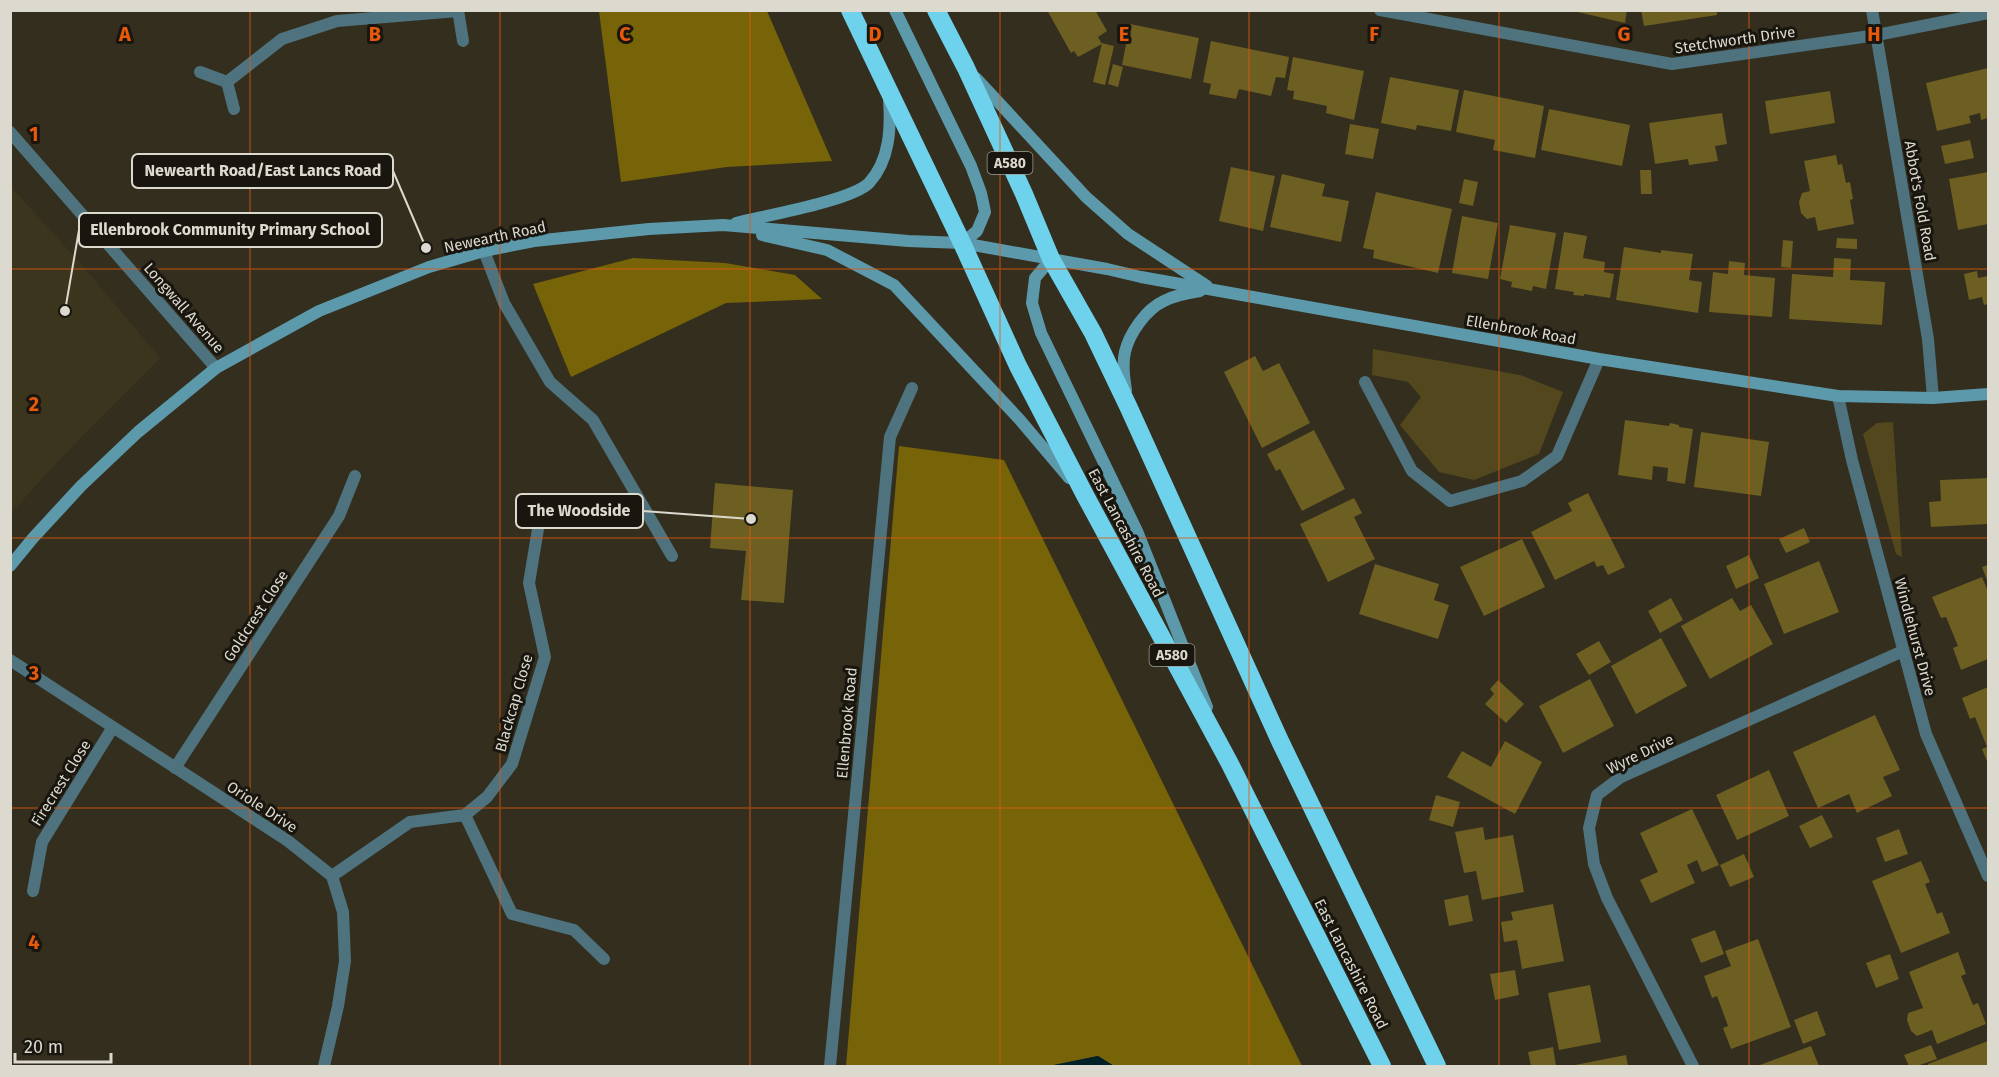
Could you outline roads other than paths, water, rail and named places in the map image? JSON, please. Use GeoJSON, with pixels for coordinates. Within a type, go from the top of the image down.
{"type":"FeatureCollection","features":[{"type":"Feature","properties":{"kind":"highway","name":"East Lancashire Road"},"geometry":{"type":"LineString","coordinates":[[850,10],[962,243],[1018,366],[1086,497],[1230,762],[1382,1066]]}},
{"type":"Feature","properties":{"kind":"highway","name":"East Lancashire Road"},"geometry":{"type":"LineString","coordinates":[[936,10],[966,68],[1051,259],[1093,333],[1128,406],[1280,741],[1437,1066]]}},
{"type":"Feature","properties":{"kind":"main road"},"geometry":{"type":"LineString","coordinates":[[895,10],[981,193],[985,212],[977,231],[962,243]]}},
{"type":"Feature","properties":{"kind":"main road"},"geometry":{"type":"LineString","coordinates":[[966,68],[1086,197],[1128,234],[1213,290]]}},
{"type":"Feature","properties":{"kind":"main road"},"geometry":{"type":"LineString","coordinates":[[723,225],[823,203],[868,184],[888,144],[891,120],[889,94]]}},
{"type":"Feature","properties":{"kind":"main road"},"geometry":{"type":"LineString","coordinates":[[723,225],[827,250],[894,285],[1020,420],[1086,497]]}},
{"type":"Feature","properties":{"kind":"main road","name":"Newearth Road"},"geometry":{"type":"LineString","coordinates":[[10,566],[81,486],[138,432],[216,368],[319,311],[429,267],[484,251],[534,241],[638,230],[723,225],[908,241],[962,243],[1051,259]]}},
{"type":"Feature","properties":{"kind":"main road"},"geometry":{"type":"LineString","coordinates":[[1051,259],[1035,278],[1032,303],[1041,333],[1137,531],[1230,762]]}},
{"type":"Feature","properties":{"kind":"main road","name":"Ellenbrook Road"},"geometry":{"type":"LineString","coordinates":[[1051,259],[1141,278],[1599,359],[1838,396],[1933,398],[1989,394]]}},
{"type":"Feature","properties":{"kind":"main road"},"geometry":{"type":"LineString","coordinates":[[1128,406],[1123,375],[1125,352],[1133,333],[1147,314],[1161,301],[1180,294],[1213,290]]}},
{"type":"Feature","properties":{"kind":"street","name":"Stetchworth Drive"},"geometry":{"type":"LineString","coordinates":[[1380,10],[1672,64],[1877,35],[1989,13]]}},
{"type":"Feature","properties":{"kind":"street","name":"Abbot's Fold Road"},"geometry":{"type":"LineString","coordinates":[[1872,10],[1928,339],[1933,398]]}},
{"type":"Feature","properties":{"kind":"street"},"geometry":{"type":"LineString","coordinates":[[227,82],[282,39],[337,21],[458,11],[463,41]]}},
{"type":"Feature","properties":{"kind":"street"},"geometry":{"type":"LineString","coordinates":[[200,72],[227,82]]}},
{"type":"Feature","properties":{"kind":"street"},"geometry":{"type":"LineString","coordinates":[[227,82],[234,109]]}},
{"type":"Feature","properties":{"kind":"street","name":"Longwall Avenue"},"geometry":{"type":"LineString","coordinates":[[10,132],[216,368]]}},
{"type":"Feature","properties":{"kind":"street"},"geometry":{"type":"LineString","coordinates":[[484,251],[504,303],[550,382],[592,420],[672,556]]}},
{"type":"Feature","properties":{"kind":"street"},"geometry":{"type":"LineString","coordinates":[[1365,382],[1412,471],[1450,501],[1522,481],[1557,456],[1599,359]]}},
{"type":"Feature","properties":{"kind":"street","name":"Ellenbrook Road"},"geometry":{"type":"LineString","coordinates":[[830,1066],[890,437],[912,388]]}},
{"type":"Feature","properties":{"kind":"street","name":"Windlehurst Drive"},"geometry":{"type":"LineString","coordinates":[[1838,396],[1852,460],[1926,734],[1989,876]]}},
{"type":"Feature","properties":{"kind":"street","name":"Goldcrest Close"},"geometry":{"type":"LineString","coordinates":[[175,768],[339,516],[354,476]]}},
{"type":"Feature","properties":{"kind":"street","name":"Blackcap Close"},"geometry":{"type":"LineString","coordinates":[[465,815],[488,797],[512,764],[545,657],[529,583],[541,511]]}},
{"type":"Feature","properties":{"kind":"street","name":"Wyre Drive"},"geometry":{"type":"LineString","coordinates":[[1693,1066],[1607,898],[1594,864],[1589,828],[1597,795],[1621,777],[1903,651]]}},
{"type":"Feature","properties":{"kind":"street","name":"Oriole Drive"},"geometry":{"type":"LineString","coordinates":[[10,660],[288,841],[332,876]]}},
{"type":"Feature","properties":{"kind":"street","name":"Firecrest Close"},"geometry":{"type":"LineString","coordinates":[[33,891],[42,842],[113,727]]}},
{"type":"Feature","properties":{"kind":"street"},"geometry":{"type":"LineString","coordinates":[[324,1066],[338,1006],[345,961],[343,912],[332,876],[410,822],[465,815],[512,914],[574,930],[604,959]]}},
{"type":"Feature","properties":{"kind":"water"},"geometry":{"type":"Polygon","coordinates":[[[1098,1056],[1114,1066],[1049,1066],[1098,1056]]]}},
{"type":"Feature","properties":{"kind":"place","name":"Newearth Road/East Lancs Road"},"geometry":{"type":"Point","coordinates":[426,248]}},
{"type":"Feature","properties":{"kind":"place","name":"Ellenbrook Community Primary School"},"geometry":{"type":"Point","coordinates":[65,311]}},
{"type":"Feature","properties":{"kind":"place","name":"The Woodside"},"geometry":{"type":"Point","coordinates":[751,519]}}]}
